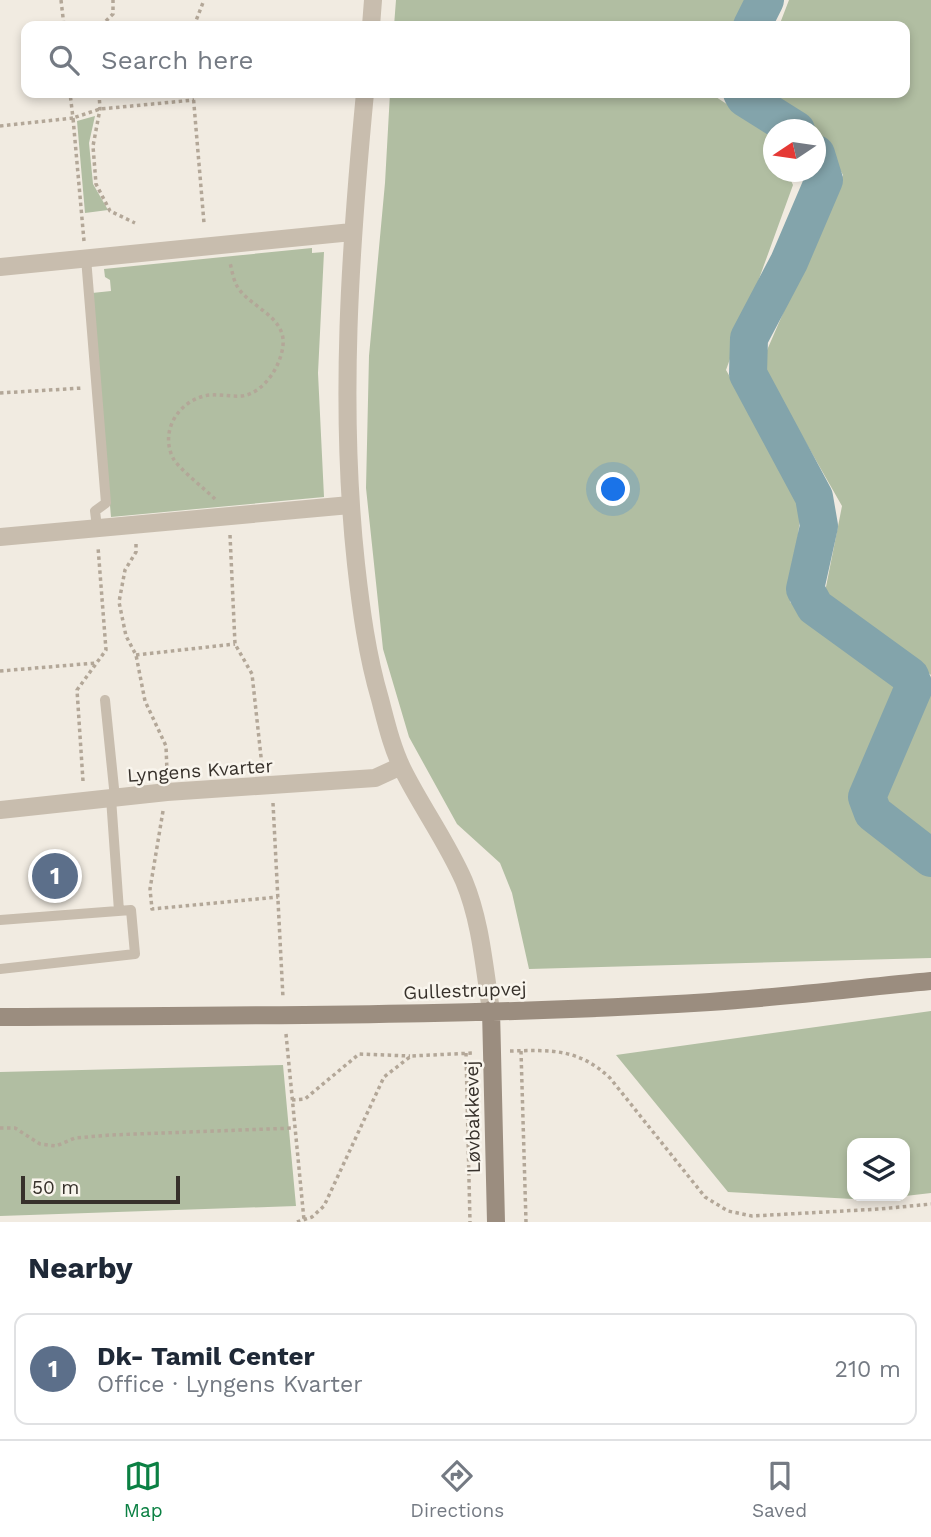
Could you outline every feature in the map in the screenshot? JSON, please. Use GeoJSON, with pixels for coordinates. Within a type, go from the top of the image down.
{"type":"FeatureCollection","features":[{"type":"Feature","properties":{"kind":"street"},"geometry":{"type":"LineString","coordinates":[[371,21],[373,0]]}},
{"type":"Feature","properties":{"kind":"street"},"geometry":{"type":"LineString","coordinates":[[365,98],[352,232],[346,373],[350,505],[371,665],[401,766],[426,815],[447,847],[472,903],[479,928],[491,1010]]}},
{"type":"Feature","properties":{"kind":"street"},"geometry":{"type":"LineString","coordinates":[[0,267],[352,232]]}},
{"type":"Feature","properties":{"kind":"street"},"geometry":{"type":"LineString","coordinates":[[0,537],[350,505]]}},
{"type":"Feature","properties":{"kind":"street","name":"Lyngens Kvarter"},"geometry":{"type":"LineString","coordinates":[[0,810],[167,792],[375,779],[401,766]]}},
{"type":"Feature","properties":{"kind":"street","name":"Gullestrupvej"},"geometry":{"type":"LineString","coordinates":[[0,1017],[318,1014],[709,1002],[931,981]]}},
{"type":"Feature","properties":{"kind":"street","name":"Løvbakkevej"},"geometry":{"type":"LineString","coordinates":[[491,1010],[496,1222]]}},
{"type":"Feature","properties":{"kind":"lane"},"geometry":{"type":"LineString","coordinates":[[86,258],[106,503],[94,511],[97,527]]}},
{"type":"Feature","properties":{"kind":"lane"},"geometry":{"type":"LineString","coordinates":[[105,700],[119,911]]}},
{"type":"Feature","properties":{"kind":"lane"},"geometry":{"type":"LineString","coordinates":[[0,920],[131,910],[135,954],[0,969]]}},
{"type":"Feature","properties":{"kind":"path"},"geometry":{"type":"LineString","coordinates":[[61,0],[63,21]]}},
{"type":"Feature","properties":{"kind":"path"},"geometry":{"type":"LineString","coordinates":[[106,21],[113,14],[113,0]]}},
{"type":"Feature","properties":{"kind":"path"},"geometry":{"type":"LineString","coordinates":[[196,21],[204,0]]}},
{"type":"Feature","properties":{"kind":"path"},"geometry":{"type":"LineString","coordinates":[[71,98],[86,258]]}},
{"type":"Feature","properties":{"kind":"path"},"geometry":{"type":"LineString","coordinates":[[99,98],[100,109],[93,146],[96,184],[110,211],[135,223]]}},
{"type":"Feature","properties":{"kind":"path"},"geometry":{"type":"LineString","coordinates":[[0,126],[73,118],[100,109],[194,100],[204,223]]}},
{"type":"Feature","properties":{"kind":"path"},"geometry":{"type":"LineString","coordinates":[[226,244],[236,285],[277,323],[284,342],[280,361],[265,384],[244,396],[205,395],[183,405],[171,424],[169,438],[173,459],[232,516],[229,542],[234,644],[252,674],[262,776]]}},
{"type":"Feature","properties":{"kind":"path"},"geometry":{"type":"LineString","coordinates":[[0,393],[96,387]]}},
{"type":"Feature","properties":{"kind":"path"},"geometry":{"type":"LineString","coordinates":[[137,524],[136,552],[125,570],[119,602],[126,635],[136,656],[145,702],[166,747],[167,792],[150,888],[152,909],[278,897]]}},
{"type":"Feature","properties":{"kind":"path"},"geometry":{"type":"LineString","coordinates":[[85,801],[77,690],[106,650],[97,527]]}},
{"type":"Feature","properties":{"kind":"path"},"geometry":{"type":"LineString","coordinates":[[136,656],[234,644]]}},
{"type":"Feature","properties":{"kind":"path"},"geometry":{"type":"LineString","coordinates":[[0,671],[96,663]]}},
{"type":"Feature","properties":{"kind":"path"},"geometry":{"type":"LineString","coordinates":[[275,807],[281,975]]}},
{"type":"Feature","properties":{"kind":"path"},"geometry":{"type":"LineString","coordinates":[[292,1100],[305,1099],[359,1054],[411,1056],[551,1050],[580,1056],[596,1065],[610,1078],[705,1197],[728,1212],[752,1216],[931,1204]]}},
{"type":"Feature","properties":{"kind":"path"},"geometry":{"type":"LineString","coordinates":[[521,1051],[526,1222]]}},
{"type":"Feature","properties":{"kind":"path"},"geometry":{"type":"LineString","coordinates":[[466,1053],[470,1222]]}},
{"type":"Feature","properties":{"kind":"path"},"geometry":{"type":"LineString","coordinates":[[298,1222],[312,1217],[324,1206],[384,1077],[411,1056]]}},
{"type":"Feature","properties":{"kind":"path"},"geometry":{"type":"LineString","coordinates":[[290,1083],[304,1220]]}},
{"type":"Feature","properties":{"kind":"path"},"geometry":{"type":"LineString","coordinates":[[0,1128],[15,1128],[40,1144],[56,1146],[75,1139],[110,1135],[294,1128]]}},
{"type":"Feature","properties":{"kind":"green space"},"geometry":{"type":"Polygon","coordinates":[[[396,0],[758,0],[748,21],[394,21],[396,0]]]}},
{"type":"Feature","properties":{"kind":"green space"},"geometry":{"type":"Polygon","coordinates":[[[789,0],[931,0],[931,675],[825,592],[842,506],[761,364],[843,175],[826,146],[826,119],[802,119],[771,98],[910,98],[910,21],[781,21],[789,0]]]}},
{"type":"Feature","properties":{"kind":"green space"},"geometry":{"type":"Polygon","coordinates":[[[390,98],[718,98],[763,128],[763,182],[792,182],[793,185],[726,370],[802,502],[790,602],[905,683],[860,797],[865,816],[931,868],[931,958],[529,969],[512,893],[500,863],[457,824],[409,737],[383,649],[366,488],[369,356],[390,98]]]}},
{"type":"Feature","properties":{"kind":"green space"},"geometry":{"type":"Polygon","coordinates":[[[95,116],[89,143],[93,184],[108,210],[85,213],[77,121],[95,116]]]}},
{"type":"Feature","properties":{"kind":"green space"},"geometry":{"type":"Polygon","coordinates":[[[312,248],[312,253],[324,252],[318,373],[324,497],[111,517],[92,293],[111,291],[110,280],[105,277],[104,269],[312,248]]]}},
{"type":"Feature","properties":{"kind":"green space"},"geometry":{"type":"Polygon","coordinates":[[[931,675],[931,847],[880,804],[931,675]]]}},
{"type":"Feature","properties":{"kind":"green space"},"geometry":{"type":"Polygon","coordinates":[[[931,1011],[931,1193],[910,1195],[910,1138],[847,1138],[847,1199],[728,1192],[616,1055],[931,1011]]]}},
{"type":"Feature","properties":{"kind":"green space"},"geometry":{"type":"Polygon","coordinates":[[[283,1065],[296,1206],[0,1216],[0,1072],[283,1065]]]}},
{"type":"Feature","properties":{"kind":"waterway"},"geometry":{"type":"LineString","coordinates":[[754,21],[765,0]]}},
{"type":"Feature","properties":{"kind":"waterway"},"geometry":{"type":"LineString","coordinates":[[745,98],[778,119]]}},
{"type":"Feature","properties":{"kind":"waterway"},"geometry":{"type":"LineString","coordinates":[[823,182],[789,262],[749,338],[748,374],[814,497],[819,526],[805,589],[815,607],[910,676],[914,687],[867,797],[873,813],[931,858]]}},
{"type":"Feature","properties":{"kind":"place","name":"Dk- Tamil Center"},"geometry":{"type":"Point","coordinates":[55,876]}}]}
